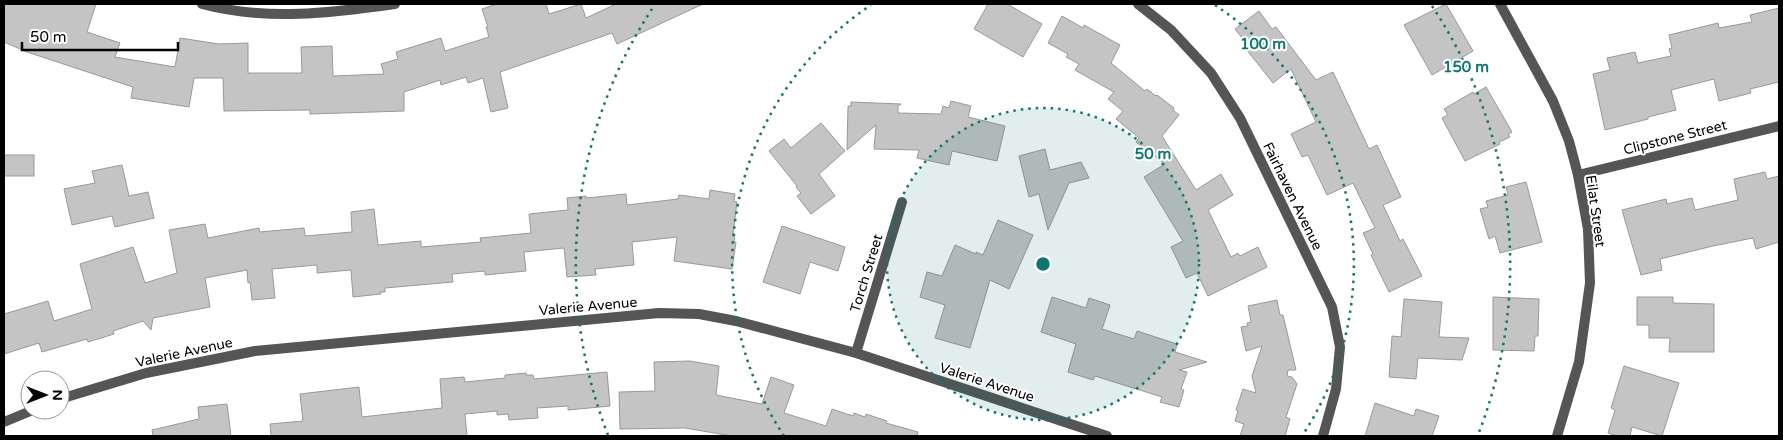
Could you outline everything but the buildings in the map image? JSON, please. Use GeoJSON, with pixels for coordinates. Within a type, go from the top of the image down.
{"type":"FeatureCollection","features":[{"type":"Feature","properties":{"kind":"street"},"geometry":{"type":"LineString","coordinates":[[202,4],[218,8],[287,14],[339,12],[395,4]]}},
{"type":"Feature","properties":{"kind":"street","name":"Fairhaven Avenue"},"geometry":{"type":"LineString","coordinates":[[1138,4],[1171,30],[1211,73],[1240,118],[1332,307],[1340,347],[1336,389],[1323,436]]}},
{"type":"Feature","properties":{"kind":"street","name":"Eilat Street"},"geometry":{"type":"LineString","coordinates":[[1500,4],[1553,101],[1569,141],[1578,175],[1588,229],[1590,283],[1579,362],[1557,436]]}},
{"type":"Feature","properties":{"kind":"street","name":"Clipstone Street"},"geometry":{"type":"LineString","coordinates":[[1578,175],[1779,126]]}},
{"type":"Feature","properties":{"kind":"street","name":"Torch Street"},"geometry":{"type":"LineString","coordinates":[[856,353],[902,202]]}},
{"type":"Feature","properties":{"kind":"street","name":"Valerie Avenue"},"geometry":{"type":"LineString","coordinates":[[70,396],[146,373],[255,351],[660,313],[698,314],[736,321],[856,353],[1107,436]]}},
{"type":"Feature","properties":{"kind":"street"},"geometry":{"type":"LineString","coordinates":[[4,422],[20,416]]}}]}
